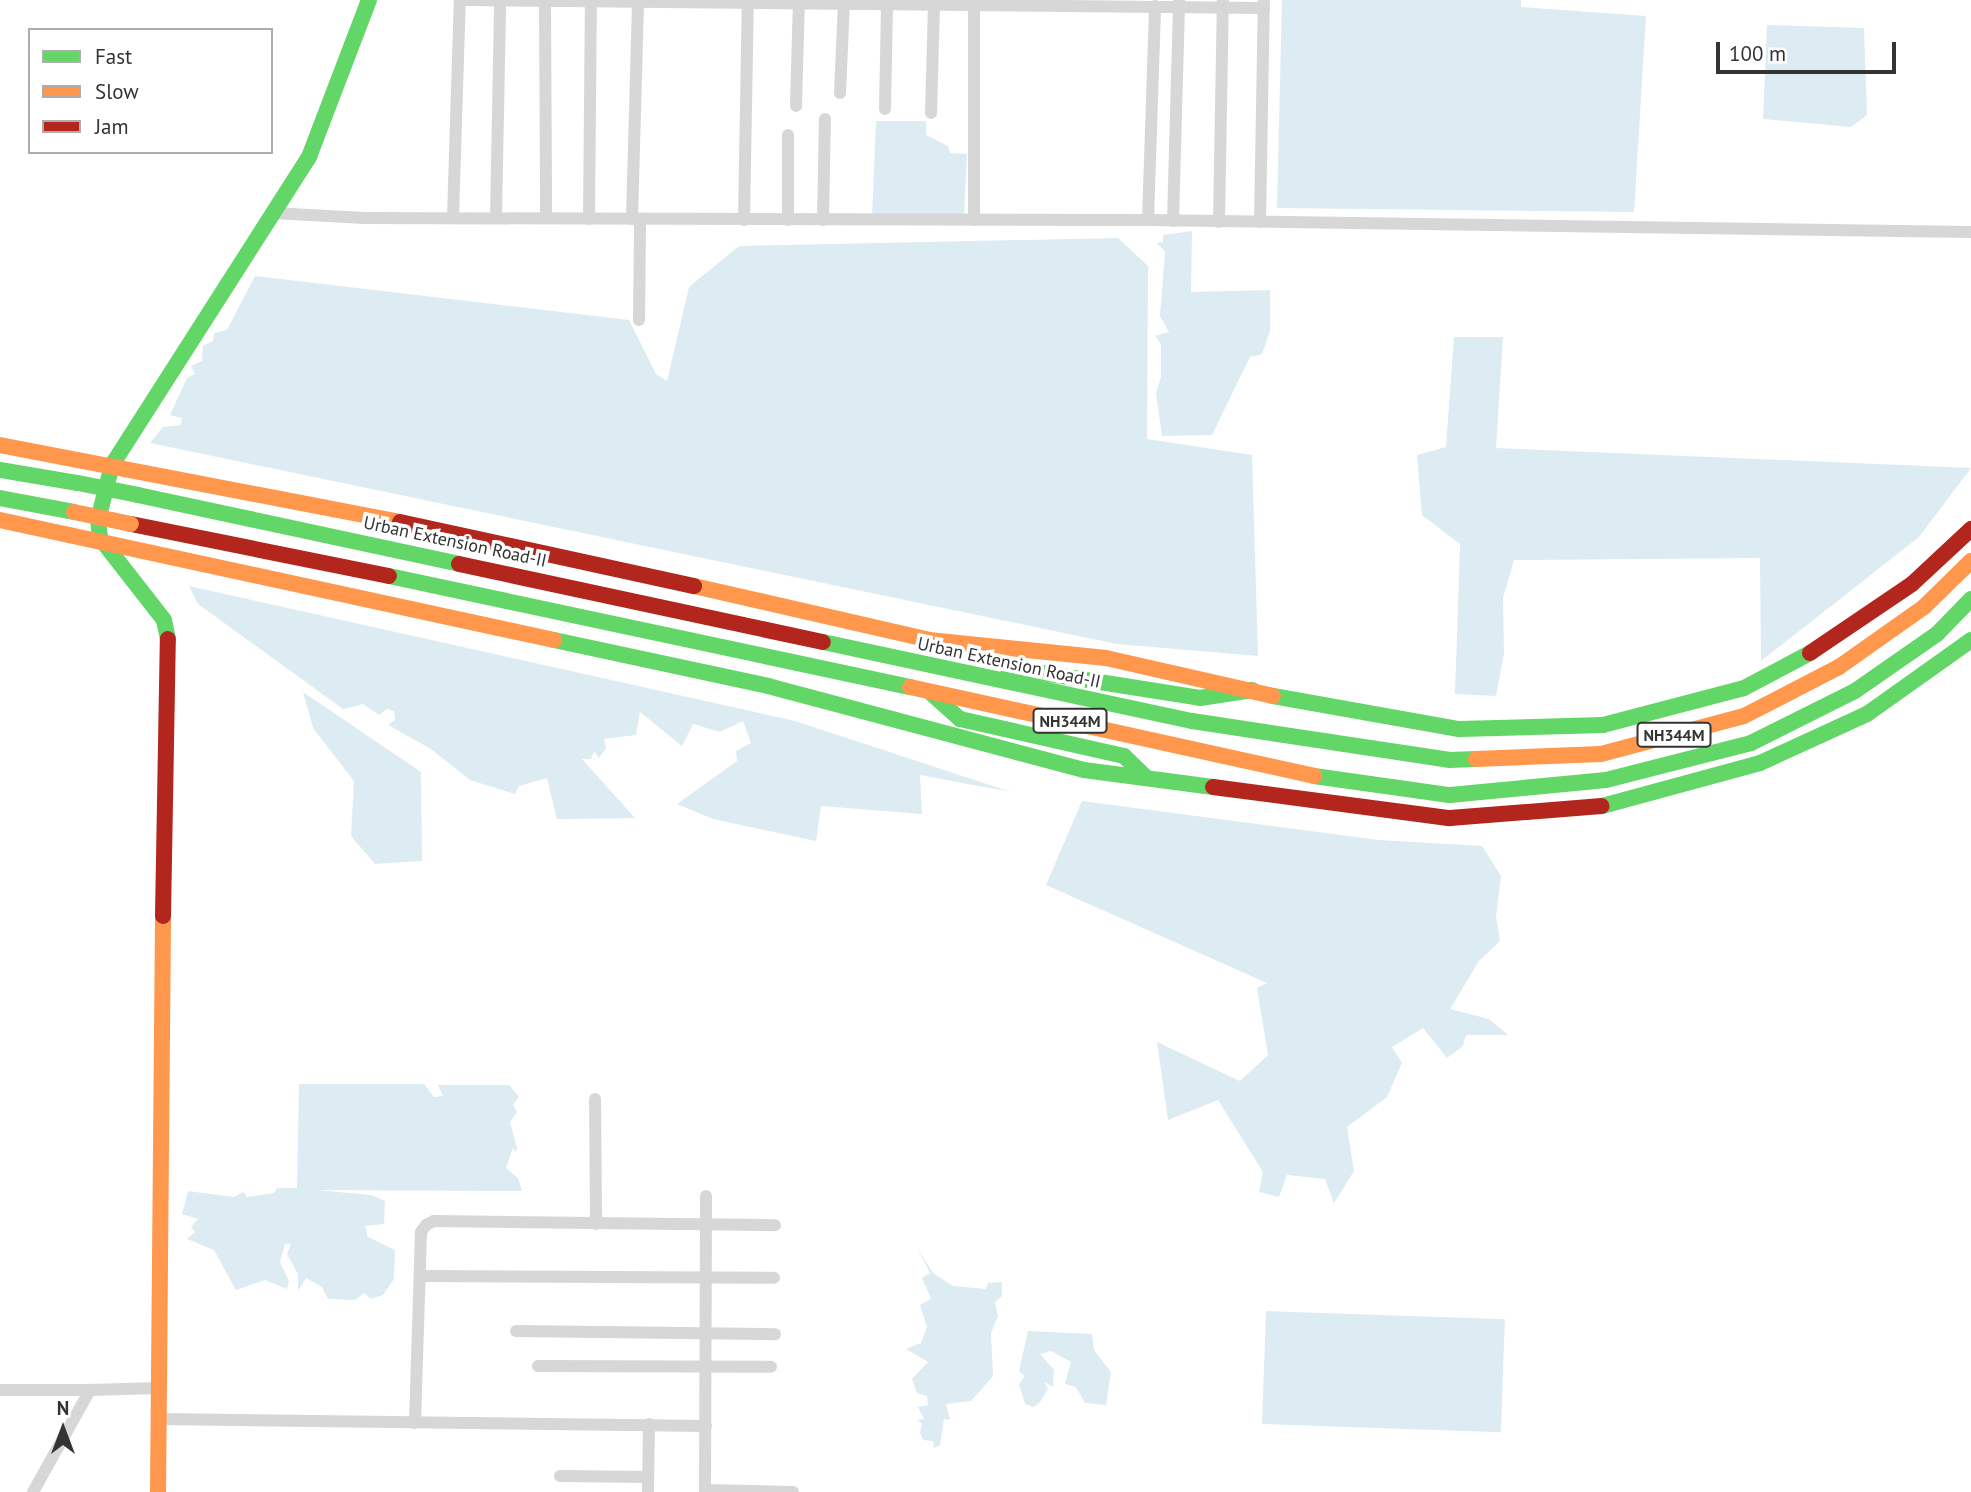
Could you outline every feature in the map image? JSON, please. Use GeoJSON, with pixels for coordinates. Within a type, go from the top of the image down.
{"type":"FeatureCollection","features":[{"type":"Feature","properties":{"kind":"main road"},"geometry":{"type":"LineString","coordinates":[[158,1492],[163,874],[171,654],[164,620],[155,603],[103,543],[98,520],[112,465],[309,157],[369,0]]}},
{"type":"Feature","properties":{"kind":"main road"},"geometry":{"type":"LineString","coordinates":[[0,445],[514,544],[929,640],[1106,658],[1339,711],[1459,729],[1603,725],[1744,688],[1813,651],[1912,584],[1971,529]]}},
{"type":"Feature","properties":{"kind":"main road","name":"Urban Extension Road-II"},"geometry":{"type":"LineString","coordinates":[[0,470],[138,495],[1192,721],[1450,760],[1601,754],[1744,716],[1839,667],[1924,607],[1971,561]]}},
{"type":"Feature","properties":{"kind":"main road","name":"NH344M"},"geometry":{"type":"LineString","coordinates":[[0,498],[929,691],[1334,780],[1450,795],[1606,780],[1751,743],[1855,691],[1937,634],[1971,599]]}},
{"type":"Feature","properties":{"kind":"main road"},"geometry":{"type":"LineString","coordinates":[[0,520],[768,686],[1084,770],[1450,818],[1603,806],[1760,763],[1867,714],[1971,640]]}},
{"type":"Feature","properties":{"kind":"main road"},"geometry":{"type":"LineString","coordinates":[[995,680],[1036,671],[1200,698],[1252,690]]}},
{"type":"Feature","properties":{"kind":"main road"},"geometry":{"type":"LineString","coordinates":[[929,691],[960,719],[1125,756],[1147,778]]}},
{"type":"Feature","properties":{"kind":"street"},"geometry":{"type":"LineString","coordinates":[[453,217],[460,0]]}},
{"type":"Feature","properties":{"kind":"street"},"geometry":{"type":"LineString","coordinates":[[467,0],[1128,3],[1155,6],[1179,3],[1264,4],[1261,222]]}},
{"type":"Feature","properties":{"kind":"street"},"geometry":{"type":"LineString","coordinates":[[744,220],[748,1]]}},
{"type":"Feature","properties":{"kind":"street"},"geometry":{"type":"LineString","coordinates":[[496,217],[500,2]]}},
{"type":"Feature","properties":{"kind":"street"},"geometry":{"type":"LineString","coordinates":[[545,2],[546,218]]}},
{"type":"Feature","properties":{"kind":"street"},"geometry":{"type":"LineString","coordinates":[[584,2],[589,219]]}},
{"type":"Feature","properties":{"kind":"street"},"geometry":{"type":"LineString","coordinates":[[629,2],[639,320]]}},
{"type":"Feature","properties":{"kind":"street"},"geometry":{"type":"LineString","coordinates":[[796,106],[799,2]]}},
{"type":"Feature","properties":{"kind":"street"},"geometry":{"type":"LineString","coordinates":[[841,93],[844,2]]}},
{"type":"Feature","properties":{"kind":"street"},"geometry":{"type":"LineString","coordinates":[[885,109],[886,2]]}},
{"type":"Feature","properties":{"kind":"street"},"geometry":{"type":"LineString","coordinates":[[931,113],[941,3]]}},
{"type":"Feature","properties":{"kind":"street"},"geometry":{"type":"LineString","coordinates":[[1173,221],[1179,3]]}},
{"type":"Feature","properties":{"kind":"street"},"geometry":{"type":"LineString","coordinates":[[974,4],[974,220]]}},
{"type":"Feature","properties":{"kind":"street"},"geometry":{"type":"LineString","coordinates":[[1219,222],[1223,4]]}},
{"type":"Feature","properties":{"kind":"street"},"geometry":{"type":"LineString","coordinates":[[1148,220],[1155,6]]}},
{"type":"Feature","properties":{"kind":"street"},"geometry":{"type":"LineString","coordinates":[[823,220],[825,119]]}},
{"type":"Feature","properties":{"kind":"street"},"geometry":{"type":"LineString","coordinates":[[788,220],[789,135]]}},
{"type":"Feature","properties":{"kind":"street"},"geometry":{"type":"LineString","coordinates":[[272,213],[589,219],[1148,220],[1971,232]]}},
{"type":"Feature","properties":{"kind":"street"},"geometry":{"type":"LineString","coordinates":[[595,1099],[596,1224]]}},
{"type":"Feature","properties":{"kind":"street"},"geometry":{"type":"LineString","coordinates":[[706,1196],[705,1491],[793,1492]]}},
{"type":"Feature","properties":{"kind":"street"},"geometry":{"type":"LineString","coordinates":[[415,1423],[421,1232],[434,1221],[775,1225]]}},
{"type":"Feature","properties":{"kind":"street"},"geometry":{"type":"LineString","coordinates":[[420,1276],[774,1278]]}},
{"type":"Feature","properties":{"kind":"street"},"geometry":{"type":"LineString","coordinates":[[516,1331],[775,1334]]}},
{"type":"Feature","properties":{"kind":"street"},"geometry":{"type":"LineString","coordinates":[[538,1366],[771,1367]]}},
{"type":"Feature","properties":{"kind":"street"},"geometry":{"type":"LineString","coordinates":[[0,1390],[159,1388]]}},
{"type":"Feature","properties":{"kind":"street"},"geometry":{"type":"LineString","coordinates":[[33,1492],[90,1390]]}},
{"type":"Feature","properties":{"kind":"street"},"geometry":{"type":"LineString","coordinates":[[159,1419],[706,1426]]}},
{"type":"Feature","properties":{"kind":"street"},"geometry":{"type":"LineString","coordinates":[[648,1492],[649,1424]]}},
{"type":"Feature","properties":{"kind":"street"},"geometry":{"type":"LineString","coordinates":[[560,1476],[648,1477]]}},
{"type":"Feature","properties":{"kind":"shaded area"},"geometry":{"type":"Polygon","coordinates":[[[1282,0],[1521,0],[1521,7],[1646,16],[1634,212],[1277,208],[1282,0]]]}},
{"type":"Feature","properties":{"kind":"shaded area"},"geometry":{"type":"Polygon","coordinates":[[[1767,25],[1864,28],[1867,115],[1851,127],[1763,119],[1767,25]]]}},
{"type":"Feature","properties":{"kind":"shaded area"},"geometry":{"type":"Polygon","coordinates":[[[876,121],[926,121],[926,135],[948,146],[950,153],[967,154],[964,218],[872,217],[876,121]]]}},
{"type":"Feature","properties":{"kind":"shaded area"},"geometry":{"type":"Polygon","coordinates":[[[1192,231],[1191,292],[1270,290],[1270,331],[1262,354],[1250,357],[1212,435],[1162,436],[1156,393],[1161,377],[1161,344],[1155,336],[1169,332],[1160,316],[1165,252],[1157,243],[1163,242],[1163,235],[1192,231]]]}},
{"type":"Feature","properties":{"kind":"shaded area"},"geometry":{"type":"Polygon","coordinates":[[[1118,238],[1148,266],[1147,439],[1252,455],[1258,656],[1117,644],[150,443],[163,427],[181,425],[182,418],[170,415],[187,378],[195,374],[191,366],[202,361],[203,346],[213,341],[214,333],[227,330],[255,276],[629,320],[656,374],[667,381],[689,287],[739,246],[1118,238]]]}},
{"type":"Feature","properties":{"kind":"shaded area"},"geometry":{"type":"Polygon","coordinates":[[[1454,337],[1503,337],[1496,448],[1971,468],[1919,537],[1761,661],[1760,558],[1514,560],[1503,598],[1504,653],[1496,696],[1455,694],[1460,544],[1422,515],[1417,455],[1446,447],[1454,337]]]}},
{"type":"Feature","properties":{"kind":"shaded area"},"geometry":{"type":"Polygon","coordinates":[[[189,586],[795,721],[1011,792],[920,775],[922,814],[821,806],[816,841],[713,819],[677,804],[737,761],[736,751],[751,743],[743,721],[720,732],[693,724],[682,746],[640,712],[636,735],[604,739],[606,748],[599,758],[594,751],[591,759],[582,759],[635,818],[557,819],[547,778],[519,786],[515,794],[470,780],[431,749],[388,725],[395,720],[394,711],[387,709],[379,715],[363,704],[343,709],[198,604],[189,586]]]}},
{"type":"Feature","properties":{"kind":"shaded area"},"geometry":{"type":"Polygon","coordinates":[[[303,692],[421,772],[422,861],[375,864],[351,836],[354,781],[313,728],[303,692]]]}},
{"type":"Feature","properties":{"kind":"shaded area"},"geometry":{"type":"Polygon","coordinates":[[[1082,801],[1379,840],[1482,846],[1501,876],[1496,917],[1500,941],[1479,961],[1450,1009],[1489,1019],[1508,1035],[1466,1035],[1463,1046],[1447,1058],[1423,1028],[1392,1047],[1402,1063],[1387,1097],[1347,1127],[1354,1171],[1334,1203],[1325,1179],[1287,1175],[1279,1197],[1259,1192],[1263,1172],[1218,1100],[1168,1120],[1157,1042],[1240,1081],[1268,1055],[1257,988],[1267,983],[1046,885],[1082,801]]]}},
{"type":"Feature","properties":{"kind":"shaded area"},"geometry":{"type":"Polygon","coordinates":[[[299,1084],[424,1084],[434,1097],[443,1096],[438,1085],[509,1085],[519,1097],[513,1105],[517,1112],[510,1122],[517,1148],[516,1152],[513,1148],[506,1168],[518,1178],[522,1191],[317,1190],[371,1195],[385,1201],[384,1224],[365,1226],[368,1237],[395,1250],[394,1279],[383,1295],[371,1299],[364,1293],[355,1300],[328,1299],[322,1287],[306,1278],[298,1291],[298,1274],[287,1254],[291,1244],[285,1244],[280,1262],[289,1281],[287,1289],[265,1280],[236,1290],[214,1250],[187,1239],[195,1232],[191,1227],[198,1219],[182,1214],[188,1191],[234,1197],[243,1192],[247,1197],[274,1193],[277,1188],[297,1188],[299,1084]]]}},
{"type":"Feature","properties":{"kind":"shaded area"},"geometry":{"type":"Polygon","coordinates":[[[917,1247],[933,1273],[953,1286],[986,1289],[988,1283],[1002,1282],[1002,1296],[995,1302],[998,1316],[991,1333],[993,1376],[971,1401],[946,1404],[950,1420],[944,1419],[940,1445],[934,1448],[933,1441],[923,1440],[920,1433],[922,1424],[917,1420],[924,1419],[918,1407],[928,1405],[927,1396],[917,1393],[912,1379],[928,1362],[906,1349],[921,1343],[927,1327],[920,1305],[931,1299],[922,1278],[930,1273],[917,1247]]]}},
{"type":"Feature","properties":{"kind":"shaded area"},"geometry":{"type":"Polygon","coordinates":[[[1266,1311],[1505,1319],[1501,1432],[1262,1424],[1266,1311]]]}},
{"type":"Feature","properties":{"kind":"shaded area"},"geometry":{"type":"Polygon","coordinates":[[[1028,1331],[1092,1334],[1094,1350],[1111,1372],[1106,1405],[1085,1403],[1076,1387],[1065,1384],[1071,1362],[1051,1351],[1040,1354],[1054,1370],[1053,1387],[1044,1382],[1048,1389],[1040,1402],[1034,1407],[1025,1404],[1019,1384],[1025,1376],[1019,1371],[1028,1331]]]}},
{"type":"Feature","properties":{"kind":"traffic: fast"},"geometry":{"type":"LineString","coordinates":[[168,639],[164,620],[100,538],[98,520],[112,465],[309,157],[369,0]]}},
{"type":"Feature","properties":{"kind":"traffic: fast"},"geometry":{"type":"LineString","coordinates":[[0,470],[78,483]]}},
{"type":"Feature","properties":{"kind":"traffic: fast"},"geometry":{"type":"LineString","coordinates":[[78,483],[138,495]]}},
{"type":"Feature","properties":{"kind":"traffic: fast"},"geometry":{"type":"LineString","coordinates":[[138,495],[459,564]]}},
{"type":"Feature","properties":{"kind":"traffic: fast"},"geometry":{"type":"LineString","coordinates":[[0,498],[74,512]]}},
{"type":"Feature","properties":{"kind":"traffic: fast"},"geometry":{"type":"LineString","coordinates":[[389,576],[910,687]]}},
{"type":"Feature","properties":{"kind":"traffic: fast"},"geometry":{"type":"LineString","coordinates":[[1314,776],[1450,795],[1606,780],[1751,743],[1855,691],[1937,634],[1971,599]]}},
{"type":"Feature","properties":{"kind":"traffic: fast"},"geometry":{"type":"LineString","coordinates":[[554,640],[768,686],[1084,770],[1213,787]]}},
{"type":"Feature","properties":{"kind":"traffic: fast"},"geometry":{"type":"LineString","coordinates":[[1602,806],[1760,763],[1867,714],[1971,640]]}},
{"type":"Feature","properties":{"kind":"traffic: fast"},"geometry":{"type":"LineString","coordinates":[[823,642],[1192,721],[1450,760],[1476,759]]}},
{"type":"Feature","properties":{"kind":"traffic: fast"},"geometry":{"type":"LineString","coordinates":[[1273,696],[1459,729],[1603,725],[1744,688],[1810,653]]}},
{"type":"Feature","properties":{"kind":"traffic: fast"},"geometry":{"type":"LineString","coordinates":[[1005,678],[1036,672],[1200,698],[1252,690]]}},
{"type":"Feature","properties":{"kind":"traffic: fast"},"geometry":{"type":"LineString","coordinates":[[931,693],[960,719],[1124,756],[1147,778]]}},
{"type":"Feature","properties":{"kind":"traffic: slow"},"geometry":{"type":"LineString","coordinates":[[0,445],[400,522]]}},
{"type":"Feature","properties":{"kind":"traffic: slow"},"geometry":{"type":"LineString","coordinates":[[74,512],[131,524]]}},
{"type":"Feature","properties":{"kind":"traffic: slow"},"geometry":{"type":"LineString","coordinates":[[0,520],[554,640]]}},
{"type":"Feature","properties":{"kind":"traffic: slow"},"geometry":{"type":"LineString","coordinates":[[1476,759],[1601,754],[1744,716],[1839,667],[1924,607],[1971,561]]}},
{"type":"Feature","properties":{"kind":"traffic: slow"},"geometry":{"type":"LineString","coordinates":[[694,586],[929,640],[1106,658],[1273,696]]}},
{"type":"Feature","properties":{"kind":"traffic: slow"},"geometry":{"type":"LineString","coordinates":[[910,687],[1314,776]]}},
{"type":"Feature","properties":{"kind":"traffic: slow"},"geometry":{"type":"LineString","coordinates":[[158,1492],[163,916]]}},
{"type":"Feature","properties":{"kind":"traffic: jam"},"geometry":{"type":"LineString","coordinates":[[400,522],[694,586]]}},
{"type":"Feature","properties":{"kind":"traffic: jam"},"geometry":{"type":"LineString","coordinates":[[131,524],[389,576]]}},
{"type":"Feature","properties":{"kind":"traffic: jam"},"geometry":{"type":"LineString","coordinates":[[1810,653],[1912,584],[1971,529]]}},
{"type":"Feature","properties":{"kind":"traffic: jam"},"geometry":{"type":"LineString","coordinates":[[459,564],[823,642]]}},
{"type":"Feature","properties":{"kind":"traffic: jam"},"geometry":{"type":"LineString","coordinates":[[163,916],[168,639]]}},
{"type":"Feature","properties":{"kind":"traffic: jam"},"geometry":{"type":"LineString","coordinates":[[1213,787],[1450,818],[1602,806]]}}]}
